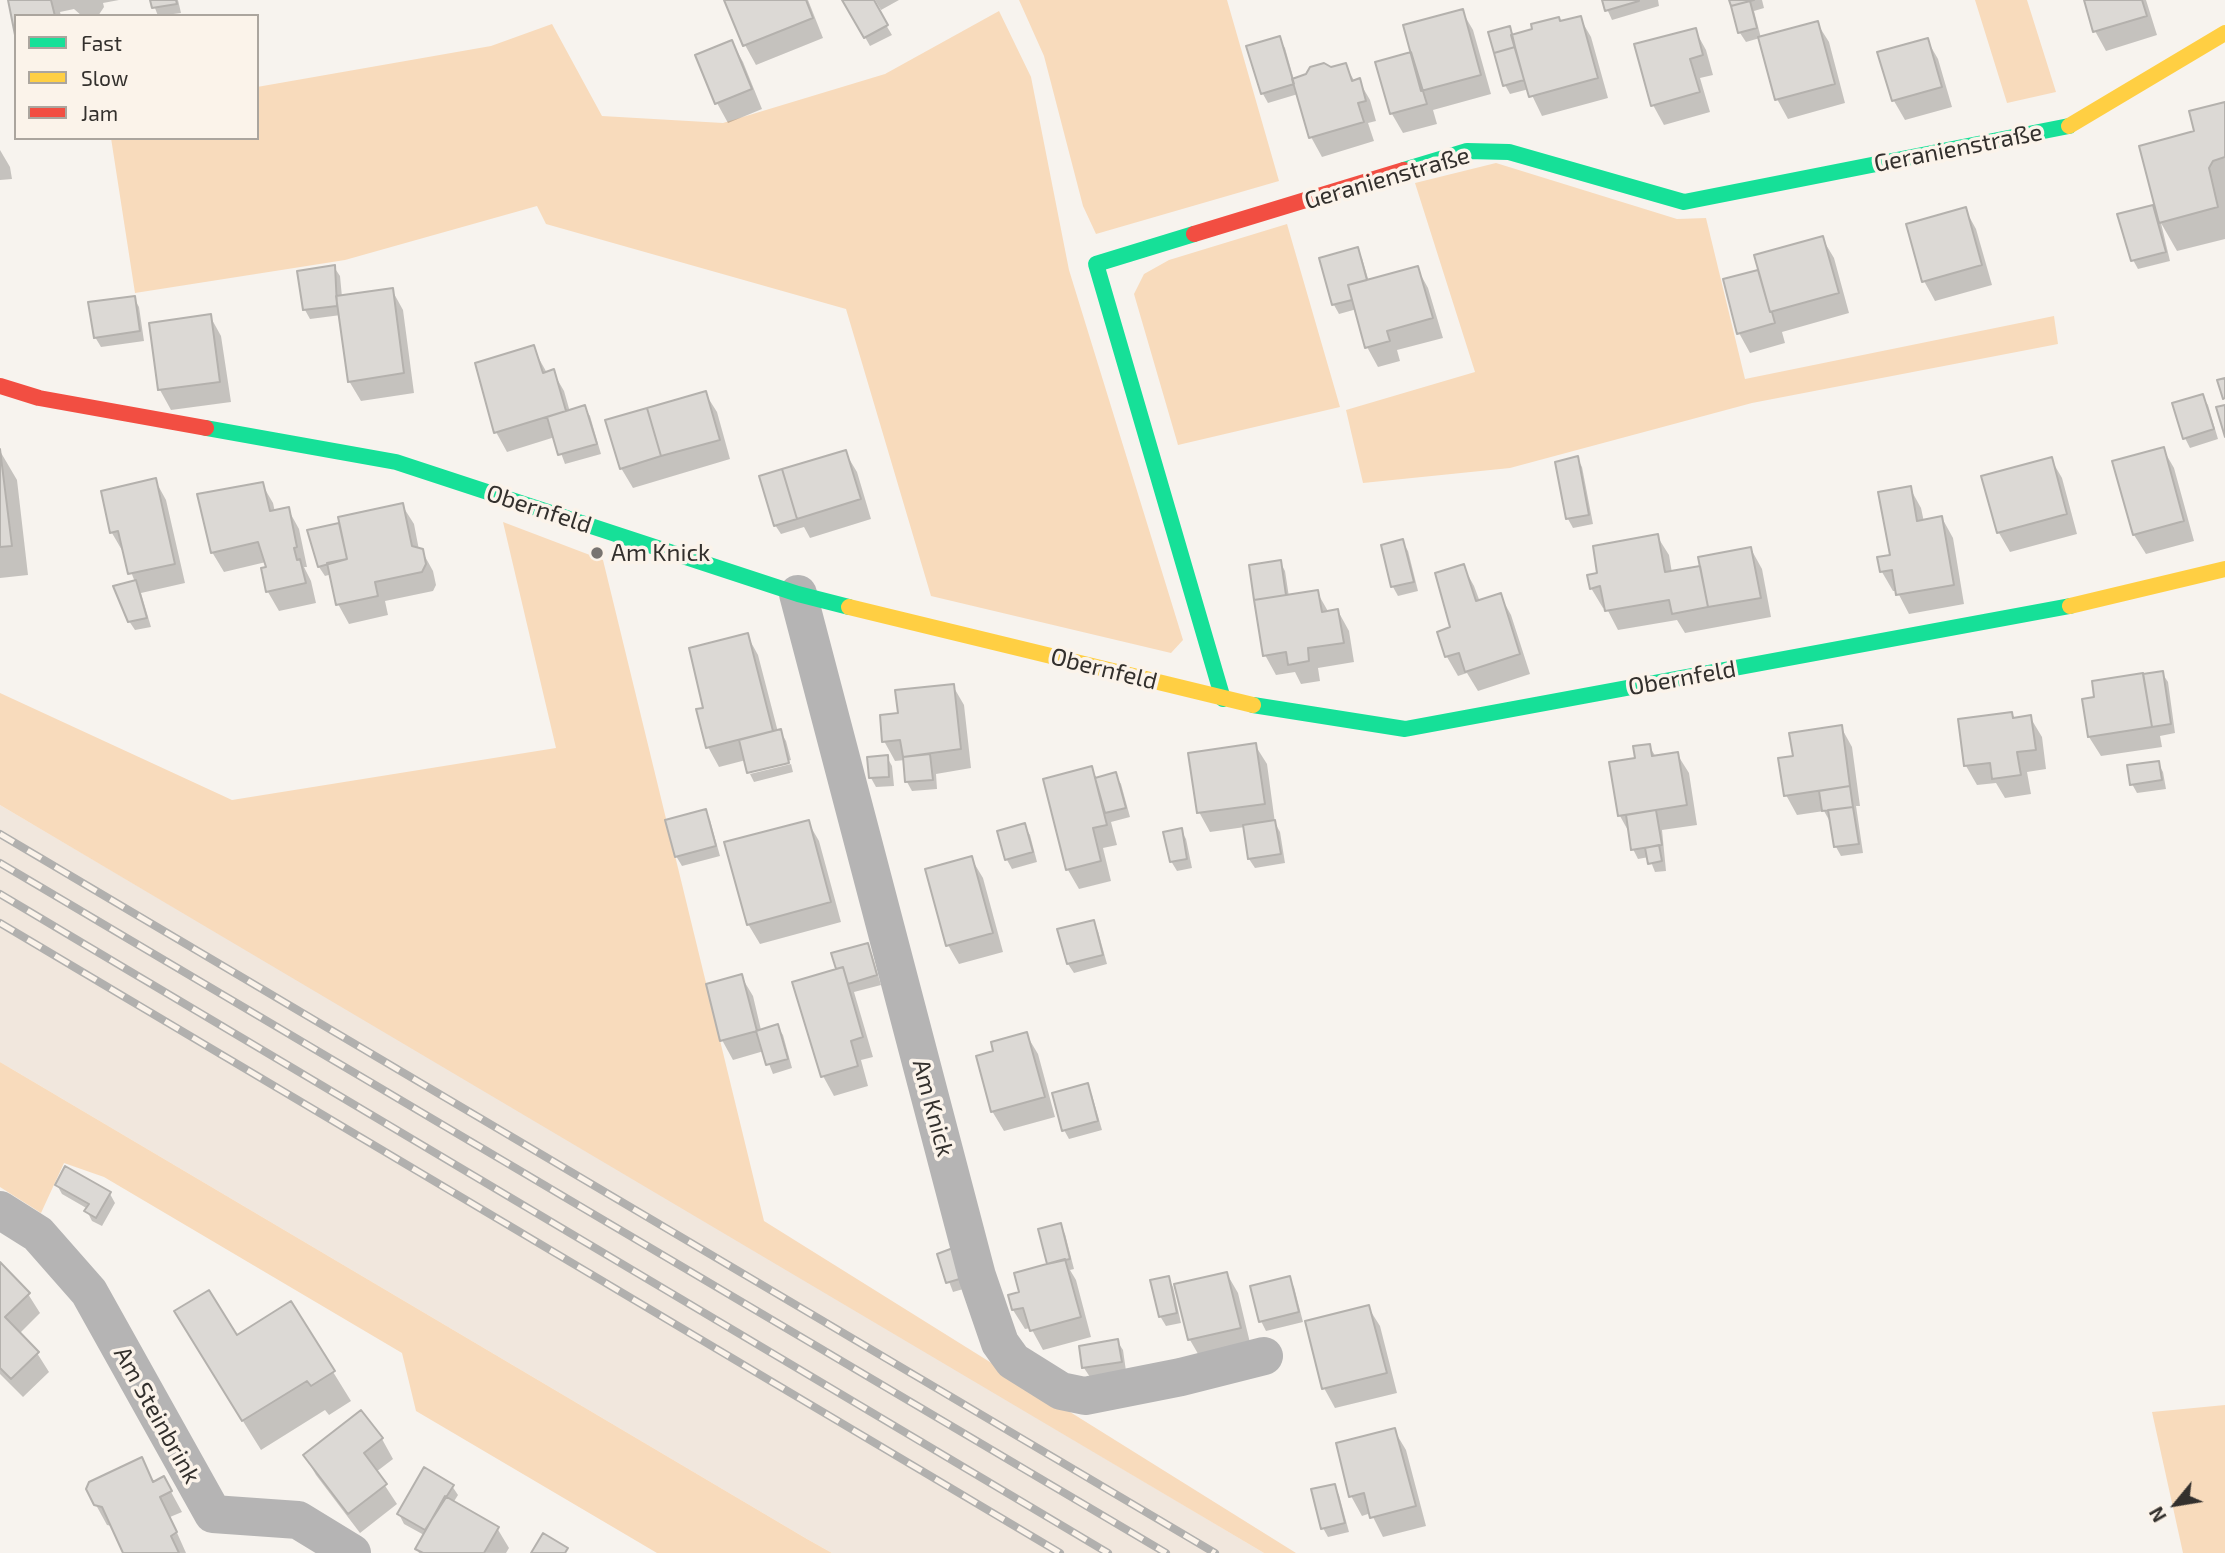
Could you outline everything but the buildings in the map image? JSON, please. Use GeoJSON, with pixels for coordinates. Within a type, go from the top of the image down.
{"type":"FeatureCollection","features":[{"type":"Feature","properties":{"kind":"street","name":"Geranienstraße"},"geometry":{"type":"LineString","coordinates":[[1223,699],[1096,264],[1467,151],[1509,152],[1684,202],[2072,125],[2225,33]]}},
{"type":"Feature","properties":{"kind":"street","name":"Obernfeld"},"geometry":{"type":"LineString","coordinates":[[0,386],[39,398],[396,462],[798,594],[1223,699],[1282,711],[1405,729],[2054,610],[2225,569]]}},
{"type":"Feature","properties":{"kind":"street","name":"Am Knick"},"geometry":{"type":"LineString","coordinates":[[798,594],[977,1276],[1000,1343],[1013,1361],[1061,1391],[1085,1396],[1181,1377],[1264,1356]]}},
{"type":"Feature","properties":{"kind":"street","name":"Am Steinbrink"},"geometry":{"type":"LineString","coordinates":[[0,1210],[38,1234],[89,1292],[213,1514],[298,1520],[352,1553]]}},
{"type":"Feature","properties":{"kind":"shaded area"},"geometry":{"type":"Polygon","coordinates":[[[1019,0],[1227,0],[1279,181],[1096,234],[1083,206],[1044,56],[1019,0]]]}},
{"type":"Feature","properties":{"kind":"shaded area"},"geometry":{"type":"Polygon","coordinates":[[[1975,0],[2027,0],[2056,92],[2007,103],[1975,0]]]}},
{"type":"Feature","properties":{"kind":"shaded area"},"geometry":{"type":"Polygon","coordinates":[[[999,11],[1031,77],[1069,270],[1183,640],[1171,653],[931,596],[846,309],[546,224],[537,206],[345,260],[135,293],[111,140],[259,140],[259,87],[491,46],[552,24],[602,116],[723,123],[885,74],[999,11]]]}},
{"type":"Feature","properties":{"kind":"shaded area"},"geometry":{"type":"Polygon","coordinates":[[[1496,163],[1677,219],[1706,218],[1745,379],[2054,316],[2058,344],[1752,403],[1510,468],[1363,483],[1346,410],[1475,372],[1415,183],[1496,163]]]}},
{"type":"Feature","properties":{"kind":"shaded area"},"geometry":{"type":"Polygon","coordinates":[[[1287,224],[1340,407],[1178,445],[1134,294],[1144,274],[1169,260],[1287,224]]]}},
{"type":"Feature","properties":{"kind":"shaded area"},"geometry":{"type":"Polygon","coordinates":[[[503,522],[603,560],[764,1221],[1296,1553],[1264,1553],[0,805],[0,693],[232,800],[556,748],[503,522]]]}},
{"type":"Feature","properties":{"kind":"shaded area"},"geometry":{"type":"Polygon","coordinates":[[[0,805],[1264,1553],[832,1553],[0,1062],[0,805]]]}},
{"type":"Feature","properties":{"kind":"shaded area"},"geometry":{"type":"Polygon","coordinates":[[[0,1062],[832,1553],[657,1553],[416,1411],[402,1353],[104,1177],[64,1163],[41,1213],[0,1187],[0,1062]]]}},
{"type":"Feature","properties":{"kind":"shaded area"},"geometry":{"type":"Polygon","coordinates":[[[2225,1405],[2225,1553],[2183,1553],[2152,1412],[2225,1405]]]}},
{"type":"Feature","properties":{"kind":"railway"},"geometry":{"type":"LineString","coordinates":[[0,834],[1215,1553]]}},
{"type":"Feature","properties":{"kind":"railway"},"geometry":{"type":"LineString","coordinates":[[0,863],[1166,1553]]}},
{"type":"Feature","properties":{"kind":"railway"},"geometry":{"type":"LineString","coordinates":[[0,894],[1108,1553]]}},
{"type":"Feature","properties":{"kind":"railway"},"geometry":{"type":"LineString","coordinates":[[0,923],[1060,1553]]}},
{"type":"Feature","properties":{"kind":"traffic: fast"},"geometry":{"type":"LineString","coordinates":[[1404,170],[1467,151],[1509,152],[1684,202],[2069,126]]}},
{"type":"Feature","properties":{"kind":"traffic: fast"},"geometry":{"type":"LineString","coordinates":[[1194,234],[1096,264],[1223,699]]}},
{"type":"Feature","properties":{"kind":"traffic: fast"},"geometry":{"type":"LineString","coordinates":[[206,428],[396,462],[798,594],[849,607]]}},
{"type":"Feature","properties":{"kind":"traffic: fast"},"geometry":{"type":"LineString","coordinates":[[1253,705],[1405,729],[2070,606]]}},
{"type":"Feature","properties":{"kind":"traffic: slow"},"geometry":{"type":"LineString","coordinates":[[2069,126],[2225,33]]}},
{"type":"Feature","properties":{"kind":"traffic: slow"},"geometry":{"type":"LineString","coordinates":[[2070,606],[2225,569]]}},
{"type":"Feature","properties":{"kind":"traffic: slow"},"geometry":{"type":"LineString","coordinates":[[849,607],[1253,705]]}},
{"type":"Feature","properties":{"kind":"traffic: jam"},"geometry":{"type":"LineString","coordinates":[[1194,234],[1404,170]]}},
{"type":"Feature","properties":{"kind":"traffic: jam"},"geometry":{"type":"LineString","coordinates":[[0,386],[39,398],[206,428]]}},
{"type":"Feature","properties":{"kind":"place","name":"Am Knick"},"geometry":{"type":"Point","coordinates":[597,553]}}]}
